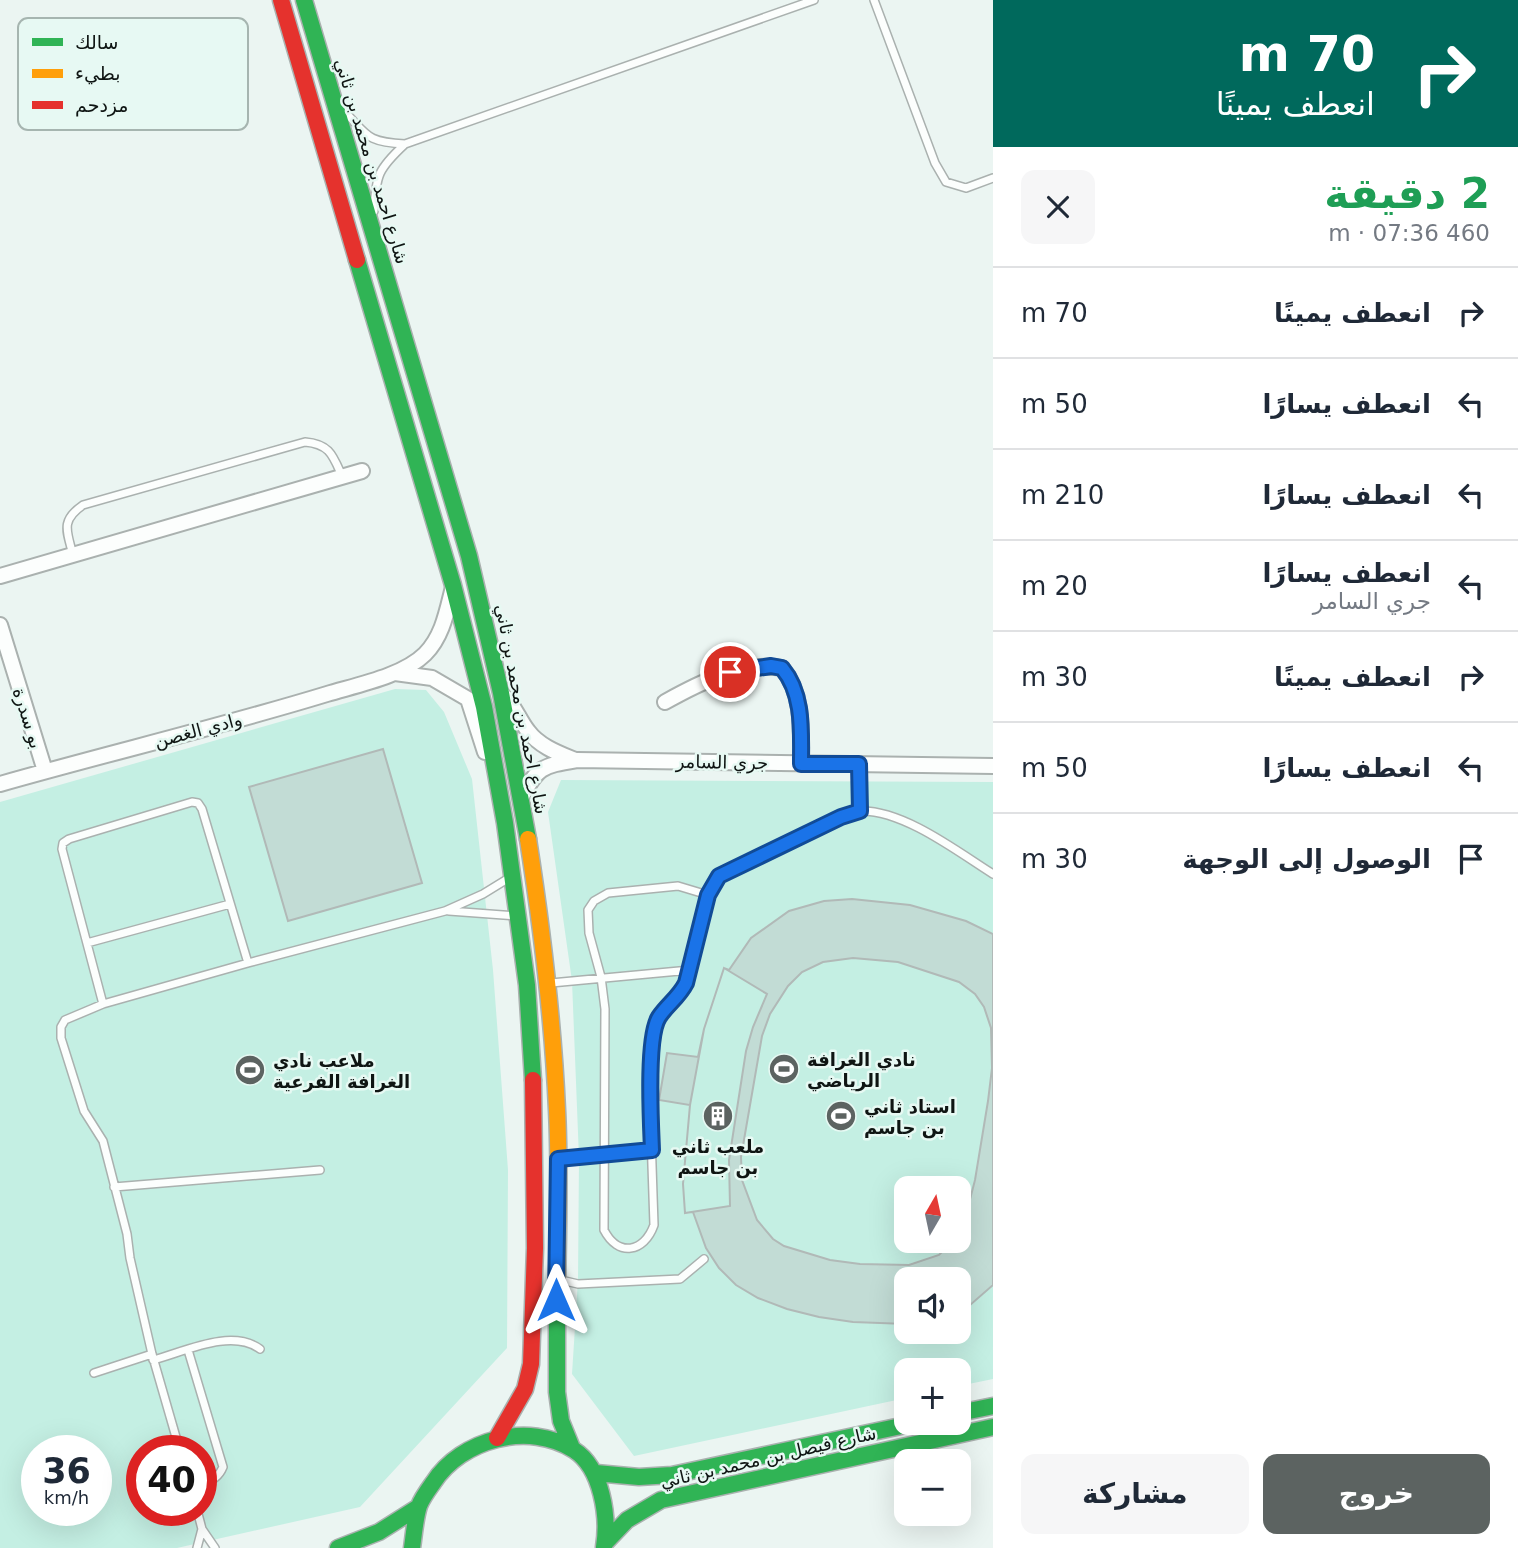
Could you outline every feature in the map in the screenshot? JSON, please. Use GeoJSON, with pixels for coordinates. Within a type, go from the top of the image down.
{"type":"FeatureCollection","features":[{"type":"Feature","properties":{"kind":"street","name":"شارع احمد بن محمد بن ثاني"},"geometry":{"type":"LineString","coordinates":[[281,0],[453,585],[481,694],[513,876],[527,985],[533,1073],[533,1345],[530,1375],[525,1389],[497,1438]]}},
{"type":"Feature","properties":{"kind":"street","name":"شارع احمد بن محمد بن ثاني"},"geometry":{"type":"LineString","coordinates":[[304,0],[469,556],[502,693],[522,798],[547,983],[557,1111],[557,1392],[561,1421],[572,1448]]}},
{"type":"Feature","properties":{"kind":"street"},"geometry":{"type":"LineString","coordinates":[[0,576],[362,471]]}},
{"type":"Feature","properties":{"kind":"street","name":"وادي الغصن"},"geometry":{"type":"LineString","coordinates":[[0,784],[395,673],[424,656],[436,640],[453,585]]}},
{"type":"Feature","properties":{"kind":"street","name":"بو سدرة"},"geometry":{"type":"LineString","coordinates":[[0,625],[45,771]]}},
{"type":"Feature","properties":{"kind":"street"},"geometry":{"type":"LineString","coordinates":[[665,702],[730,672],[771,666],[782,668],[796,691],[801,764]]}},
{"type":"Feature","properties":{"kind":"street","name":"وادي الغصن"},"geometry":{"type":"LineString","coordinates":[[395,673],[432,678],[468,699],[501,803]]}},
{"type":"Feature","properties":{"kind":"street","name":"جري السامر"},"geometry":{"type":"LineString","coordinates":[[502,693],[534,738],[577,760]]}},
{"type":"Feature","properties":{"kind":"street","name":"جري السامر"},"geometry":{"type":"LineString","coordinates":[[522,798],[537,772],[549,766],[577,760],[993,766]]}},
{"type":"Feature","properties":{"kind":"street"},"geometry":{"type":"LineString","coordinates":[[971,1411],[993,1406]]}},
{"type":"Feature","properties":{"kind":"street","name":"شارع فيصل بن محمد بن ثاني"},"geometry":{"type":"LineString","coordinates":[[596,1473],[639,1477],[672,1475],[894,1427]]}},
{"type":"Feature","properties":{"kind":"street","name":"شارع فيصل بن محمد بن ثاني"},"geometry":{"type":"LineString","coordinates":[[605,1545],[627,1520],[661,1500],[993,1427]]}},
{"type":"Feature","properties":{"kind":"street"},"geometry":{"type":"LineString","coordinates":[[412,1548],[417,1508],[427,1485],[449,1461],[470,1448],[497,1438],[540,1436],[572,1448],[586,1459],[596,1473],[606,1504],[605,1545]]}},
{"type":"Feature","properties":{"kind":"street"},"geometry":{"type":"LineString","coordinates":[[338,1548],[374,1536],[417,1508]]}},
{"type":"Feature","properties":{"kind":"lane"},"geometry":{"type":"LineString","coordinates":[[333,100],[359,130],[372,138],[385,143],[405,144],[814,0]]}},
{"type":"Feature","properties":{"kind":"lane"},"geometry":{"type":"LineString","coordinates":[[874,0],[935,163],[946,182],[966,188],[993,178]]}},
{"type":"Feature","properties":{"kind":"lane"},"geometry":{"type":"LineString","coordinates":[[373,233],[377,177],[384,165],[405,144]]}},
{"type":"Feature","properties":{"kind":"lane"},"geometry":{"type":"LineString","coordinates":[[73,555],[66,528],[70,514],[83,505],[305,442],[318,443],[332,454],[342,476]]}},
{"type":"Feature","properties":{"kind":"lane"},"geometry":{"type":"LineString","coordinates":[[859,764],[860,811]]}},
{"type":"Feature","properties":{"kind":"lane"},"geometry":{"type":"LineString","coordinates":[[103,1004],[62,849],[63,843],[192,802],[198,803],[202,809],[248,963]]}},
{"type":"Feature","properties":{"kind":"lane"},"geometry":{"type":"LineString","coordinates":[[708,895],[678,886],[608,893],[594,901],[588,910],[589,933],[601,977],[605,1009],[604,1230],[610,1241],[619,1247],[642,1245],[649,1238],[654,1225],[650,1106],[653,1034],[658,1018],[680,995],[690,970],[708,895],[719,876],[841,817],[860,811],[882,814],[925,831],[993,874]]}},
{"type":"Feature","properties":{"kind":"lane"},"geometry":{"type":"LineString","coordinates":[[175,1435],[153,1357],[127,1234],[103,1142],[84,1111],[61,1038],[61,1027],[68,1017],[103,1004],[445,911],[483,894],[513,876]]}},
{"type":"Feature","properties":{"kind":"lane"},"geometry":{"type":"LineString","coordinates":[[87,943],[230,904]]}},
{"type":"Feature","properties":{"kind":"lane"},"geometry":{"type":"LineString","coordinates":[[445,911],[517,916]]}},
{"type":"Feature","properties":{"kind":"lane"},"geometry":{"type":"LineString","coordinates":[[547,983],[690,970]]}},
{"type":"Feature","properties":{"kind":"lane"},"geometry":{"type":"LineString","coordinates":[[558,1159],[652,1150]]}},
{"type":"Feature","properties":{"kind":"lane"},"geometry":{"type":"LineString","coordinates":[[114,1187],[320,1170]]}},
{"type":"Feature","properties":{"kind":"lane"},"geometry":{"type":"LineString","coordinates":[[556,1279],[578,1284],[680,1279],[704,1259]]}},
{"type":"Feature","properties":{"kind":"lane"},"geometry":{"type":"LineString","coordinates":[[94,1373],[220,1342],[238,1341],[260,1349]]}},
{"type":"Feature","properties":{"kind":"lane"},"geometry":{"type":"LineString","coordinates":[[188,1350],[213,1435]]}},
{"type":"Feature","properties":{"kind":"lane"},"geometry":{"type":"LineString","coordinates":[[217,1447],[223,1467],[217,1474]]}},
{"type":"Feature","properties":{"kind":"lane"},"geometry":{"type":"LineString","coordinates":[[201,1526],[215,1548]]}},
{"type":"Feature","properties":{"kind":"lane"},"geometry":{"type":"LineString","coordinates":[[197,1548],[202,1530]]}},
{"type":"Feature","properties":{"kind":"green space","name":"ملاعب نادي الغرافة الفرعية"},"geometry":{"type":"Polygon","coordinates":[[[395,689],[426,690],[444,712],[472,779],[493,970],[508,1170],[507,1348],[360,1507],[177,1548],[0,1548],[0,802],[395,689]]]}},
{"type":"Feature","properties":{"kind":"green space","name":"نادي الغرافة الرياضي"},"geometry":{"type":"Polygon","coordinates":[[[561,780],[993,782],[993,1379],[971,1384],[971,1358],[894,1358],[894,1401],[634,1456],[572,1374],[578,1280],[579,1158],[572,981],[548,812],[561,780]]]}},
{"type":"Feature","properties":{"kind":"building"},"geometry":{"type":"Polygon","coordinates":[[[383,749],[422,883],[288,921],[249,787],[383,749]]]}},
{"type":"Feature","properties":{"kind":"building","name":"ملعب ثاني بن جاسم"},"geometry":{"type":"Polygon","coordinates":[[[852,899],[910,905],[966,921],[993,934],[993,1285],[971,1304],[971,1267],[894,1267],[894,1324],[853,1322],[787,1309],[758,1298],[736,1285],[719,1268],[706,1248],[693,1212],[685,1213],[683,1184],[690,1105],[659,1100],[667,1053],[698,1057],[724,968],[729,970],[751,938],[789,911],[824,901],[852,899]],[[853,958],[823,962],[802,972],[788,986],[770,1014],[762,1036],[741,1157],[742,1180],[757,1220],[773,1239],[784,1246],[830,1260],[860,1264],[909,1265],[941,1253],[971,1253],[971,1196],[992,1068],[991,1028],[984,1007],[975,994],[959,982],[898,962],[853,958]]]}},
{"type":"Feature","properties":{"kind":"building"},"geometry":{"type":"Polygon","coordinates":[[[724,968],[767,994],[746,1051],[729,1160],[730,1206],[685,1213],[683,1184],[690,1105],[704,1029],[724,968]]]}},
{"type":"Feature","properties":{"kind":"traffic: fast"},"geometry":{"type":"LineString","coordinates":[[304,0],[469,556],[501,693],[528,839]]}},
{"type":"Feature","properties":{"kind":"traffic: fast"},"geometry":{"type":"LineString","coordinates":[[357,260],[453,585],[484,707],[505,823],[527,985],[533,1080]]}},
{"type":"Feature","properties":{"kind":"traffic: fast"},"geometry":{"type":"LineString","coordinates":[[557,1292],[557,1392],[561,1421],[572,1448]]}},
{"type":"Feature","properties":{"kind":"traffic: fast"},"geometry":{"type":"LineString","coordinates":[[971,1411],[993,1406]]}},
{"type":"Feature","properties":{"kind":"traffic: fast"},"geometry":{"type":"LineString","coordinates":[[596,1473],[639,1477],[672,1475],[894,1427]]}},
{"type":"Feature","properties":{"kind":"traffic: fast"},"geometry":{"type":"LineString","coordinates":[[606,1542],[627,1520],[661,1500],[993,1427]]}},
{"type":"Feature","properties":{"kind":"traffic: fast"},"geometry":{"type":"LineString","coordinates":[[412,1548],[419,1506],[445,1468],[478,1446],[517,1436],[556,1441],[584,1458],[601,1494],[605,1522],[604,1547]]}},
{"type":"Feature","properties":{"kind":"traffic: fast"},"geometry":{"type":"LineString","coordinates":[[338,1548],[379,1532],[417,1508]]}},
{"type":"Feature","properties":{"kind":"traffic: slow"},"geometry":{"type":"LineString","coordinates":[[528,839],[553,1042],[558,1155],[557,1292]]}},
{"type":"Feature","properties":{"kind":"traffic: jam"},"geometry":{"type":"LineString","coordinates":[[281,0],[357,260]]}},
{"type":"Feature","properties":{"kind":"traffic: jam"},"geometry":{"type":"LineString","coordinates":[[497,1438],[525,1389],[531,1364],[535,1248],[533,1080]]}},
{"type":"Feature","properties":{"kind":"place","name":"نادي الغرافة الرياضي"},"geometry":{"type":"Point","coordinates":[784,1069]}},
{"type":"Feature","properties":{"kind":"place","name":"ملاعب نادي الغرافة الفرعية"},"geometry":{"type":"Point","coordinates":[250,1070]}},
{"type":"Feature","properties":{"kind":"place","name":"ملعب ثاني بن جاسم"},"geometry":{"type":"Point","coordinates":[718,1116]}},
{"type":"Feature","properties":{"kind":"place","name":"استاد ثاني بن جاسم"},"geometry":{"type":"Point","coordinates":[841,1116]}},
{"type":"Feature","properties":{"kind":"route"},"geometry":{"type":"LineString","coordinates":[[556,1300],[558,1159],[652,1150],[650,1106],[653,1034],[658,1018],[680,995],[686,983],[708,895],[719,876],[841,817],[860,811],[859,764],[801,764],[796,691],[782,668],[771,666],[730,672]]}}]}
